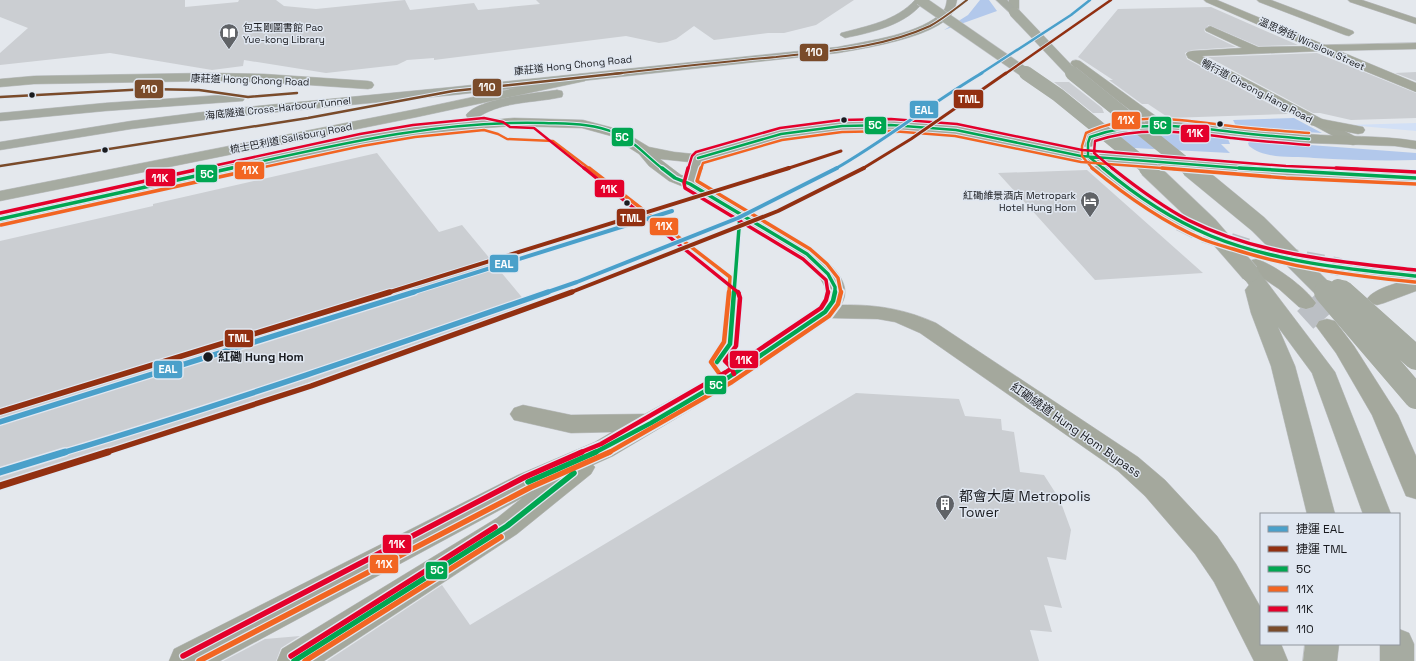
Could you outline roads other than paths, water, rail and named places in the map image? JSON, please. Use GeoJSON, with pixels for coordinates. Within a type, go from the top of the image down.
{"type":"FeatureCollection","features":[{"type":"Feature","properties":{"kind":"highway"},"geometry":{"type":"LineString","coordinates":[[833,37],[862,31],[893,14],[906,13],[920,0]]}},
{"type":"Feature","properties":{"kind":"highway","name":"康莊道 Hong Chong Road"},"geometry":{"type":"LineString","coordinates":[[580,78],[838,50],[876,43],[912,33],[936,22],[951,5],[967,0]]}},
{"type":"Feature","properties":{"kind":"highway"},"geometry":{"type":"LineString","coordinates":[[1001,0],[1014,6]]}},
{"type":"Feature","properties":{"kind":"highway"},"geometry":{"type":"LineString","coordinates":[[715,75],[785,62],[838,50]]}},
{"type":"Feature","properties":{"kind":"highway","name":"海底隧道 Cross-Harbour Tunnel"},"geometry":{"type":"LineString","coordinates":[[0,146],[115,128],[227,113],[580,78]]}},
{"type":"Feature","properties":{"kind":"highway","name":"康莊道 Hong Chong Road"},"geometry":{"type":"LineString","coordinates":[[368,85],[384,84]]}},
{"type":"Feature","properties":{"kind":"highway","name":"海底隧道 Cross-Harbour Tunnel"},"geometry":{"type":"LineString","coordinates":[[0,117],[105,107],[304,92],[368,85]]}},
{"type":"Feature","properties":{"kind":"highway"},"geometry":{"type":"LineString","coordinates":[[484,124],[473,118],[473,115],[484,108],[534,97],[592,89]]}},
{"type":"Feature","properties":{"kind":"main road"},"geometry":{"type":"LineString","coordinates":[[920,0],[1058,95],[1154,173],[1209,226],[1256,260],[1323,372],[1376,513]]}},
{"type":"Feature","properties":{"kind":"main road","name":"溫思勞街 Winslow Street"},"geometry":{"type":"LineString","coordinates":[[1209,0],[1416,88]]}},
{"type":"Feature","properties":{"kind":"main road"},"geometry":{"type":"LineString","coordinates":[[1014,6],[1078,79],[1347,295],[1416,358]]}},
{"type":"Feature","properties":{"kind":"main road","name":"康莊道 Hong Chong Road"},"geometry":{"type":"LineString","coordinates":[[0,82],[34,80],[228,77],[368,85]]}},
{"type":"Feature","properties":{"kind":"main road","name":"梳士巴利道 Salisbury Road"},"geometry":{"type":"LineString","coordinates":[[0,196],[424,112],[580,78]]}},
{"type":"Feature","properties":{"kind":"main road"},"geometry":{"type":"LineString","coordinates":[[1316,122],[1409,140]]}},
{"type":"Feature","properties":{"kind":"main road"},"geometry":{"type":"LineString","coordinates":[[1154,125],[1308,139],[1353,141],[1409,140]]}},
{"type":"Feature","properties":{"kind":"main road"},"geometry":{"type":"LineString","coordinates":[[1097,164],[1125,188],[1180,222]]}},
{"type":"Feature","properties":{"kind":"main road"},"geometry":{"type":"LineString","coordinates":[[1258,224],[1331,297],[1416,397]]}},
{"type":"Feature","properties":{"kind":"main road"},"geometry":{"type":"LineString","coordinates":[[1256,260],[1262,313],[1283,366],[1321,513]]}},
{"type":"Feature","properties":{"kind":"main road"},"geometry":{"type":"LineString","coordinates":[[1340,267],[1416,276]]}},
{"type":"Feature","properties":{"kind":"main road"},"geometry":{"type":"LineString","coordinates":[[1320,661],[1322,645]]}},
{"type":"Feature","properties":{"kind":"main road"},"geometry":{"type":"LineString","coordinates":[[1397,645],[1397,661]]}},
{"type":"Feature","properties":{"kind":"street"},"geometry":{"type":"LineString","coordinates":[[1262,0],[1349,33]]}},
{"type":"Feature","properties":{"kind":"street"},"geometry":{"type":"LineString","coordinates":[[1353,0],[1416,21]]}},
{"type":"Feature","properties":{"kind":"street"},"geometry":{"type":"LineString","coordinates":[[1394,14],[1416,13]]}},
{"type":"Feature","properties":{"kind":"street"},"geometry":{"type":"LineString","coordinates":[[1210,29],[1256,50]]}},
{"type":"Feature","properties":{"kind":"street","name":"暢行道 Cheong Hang Road"},"geometry":{"type":"LineString","coordinates":[[1353,141],[1192,56],[1192,54],[1256,50],[1416,46]]}},
{"type":"Feature","properties":{"kind":"street"},"geometry":{"type":"LineString","coordinates":[[1076,64],[1154,125]]}},
{"type":"Feature","properties":{"kind":"street"},"geometry":{"type":"LineString","coordinates":[[0,219],[361,140],[414,131],[514,122],[583,124],[616,133],[644,151],[655,163],[675,178],[690,184],[807,254],[822,266],[831,278],[835,294],[825,312],[729,378],[604,449],[528,482],[186,661]]}},
{"type":"Feature","properties":{"kind":"street"},"geometry":{"type":"LineString","coordinates":[[644,151],[674,157],[698,158],[781,134],[842,126],[874,125],[956,130],[1081,156],[1131,159],[1158,163],[1282,168],[1416,178]]}},
{"type":"Feature","properties":{"kind":"street"},"geometry":{"type":"LineString","coordinates":[[690,184],[698,158]]}},
{"type":"Feature","properties":{"kind":"street"},"geometry":{"type":"LineString","coordinates":[[1282,168],[1416,168]]}},
{"type":"Feature","properties":{"kind":"street"},"geometry":{"type":"LineString","coordinates":[[1256,260],[1306,303]]}},
{"type":"Feature","properties":{"kind":"street"},"geometry":{"type":"LineString","coordinates":[[1377,299],[1397,290],[1416,284]]}},
{"type":"Feature","properties":{"kind":"street","name":"紅磡繞道 Hung Hom Bypass"},"geometry":{"type":"LineString","coordinates":[[825,312],[858,310],[887,313],[914,320],[1128,464],[1155,488],[1206,546],[1225,573],[1260,638]]}},
{"type":"Feature","properties":{"kind":"street"},"geometry":{"type":"LineString","coordinates":[[1327,326],[1346,351],[1385,415],[1416,488]]}},
{"type":"Feature","properties":{"kind":"street"},"geometry":{"type":"LineString","coordinates":[[523,414],[572,424],[651,423]]}},
{"type":"Feature","properties":{"kind":"street"},"geometry":{"type":"LineString","coordinates":[[294,661],[507,526],[604,449]]}},
{"type":"Feature","properties":{"kind":"street"},"geometry":{"type":"LineString","coordinates":[[1263,645],[1271,661]]}},
{"type":"Feature","properties":{"kind":"tunnel"},"geometry":{"type":"LineString","coordinates":[[1093,135],[1113,129],[1149,125]]}},
{"type":"Feature","properties":{"kind":"tunnel"},"geometry":{"type":"LineString","coordinates":[[1180,222],[1202,233],[1249,248]]}},
{"type":"Feature","properties":{"kind":"tunnel"},"geometry":{"type":"LineString","coordinates":[[1279,255],[1340,267]]}},
{"type":"Feature","properties":{"kind":"tunnel"},"geometry":{"type":"LineString","coordinates":[[1306,303],[1327,326]]}},
{"type":"Feature","properties":{"kind":"metro line","name":"EAL"},"geometry":{"type":"LineString","coordinates":[[0,472],[156,425],[307,376],[577,282],[738,218],[824,176],[865,152],[919,113],[958,87],[1005,59],[1071,15],[1090,0]]}},
{"type":"Feature","properties":{"kind":"metro line","name":"TML"},"geometry":{"type":"LineString","coordinates":[[0,486],[157,437],[311,386],[583,288],[778,211],[858,172],[911,139],[1111,0]]}},
{"type":"Feature","properties":{"kind":"metro line","name":"TML"},"geometry":{"type":"LineString","coordinates":[[0,412],[738,185],[841,151]]}},
{"type":"Feature","properties":{"kind":"metro line","name":"EAL"},"geometry":{"type":"LineString","coordinates":[[0,422],[672,211]]}},
{"type":"Feature","properties":{"kind":"place","name":"包玉剛圖書館 Pao Yue-kong Library"},"geometry":{"type":"Point","coordinates":[229,50]}},
{"type":"Feature","properties":{"kind":"place","name":"紅磡維景酒店 Metropark Hotel Hung Hom"},"geometry":{"type":"Point","coordinates":[1090,218]}},
{"type":"Feature","properties":{"kind":"place","name":"紅磡 Hung Hom"},"geometry":{"type":"Point","coordinates":[208,357]}},
{"type":"Feature","properties":{"kind":"place","name":"都會大廈 Metropolis Tower"},"geometry":{"type":"Point","coordinates":[945,521]}}]}
